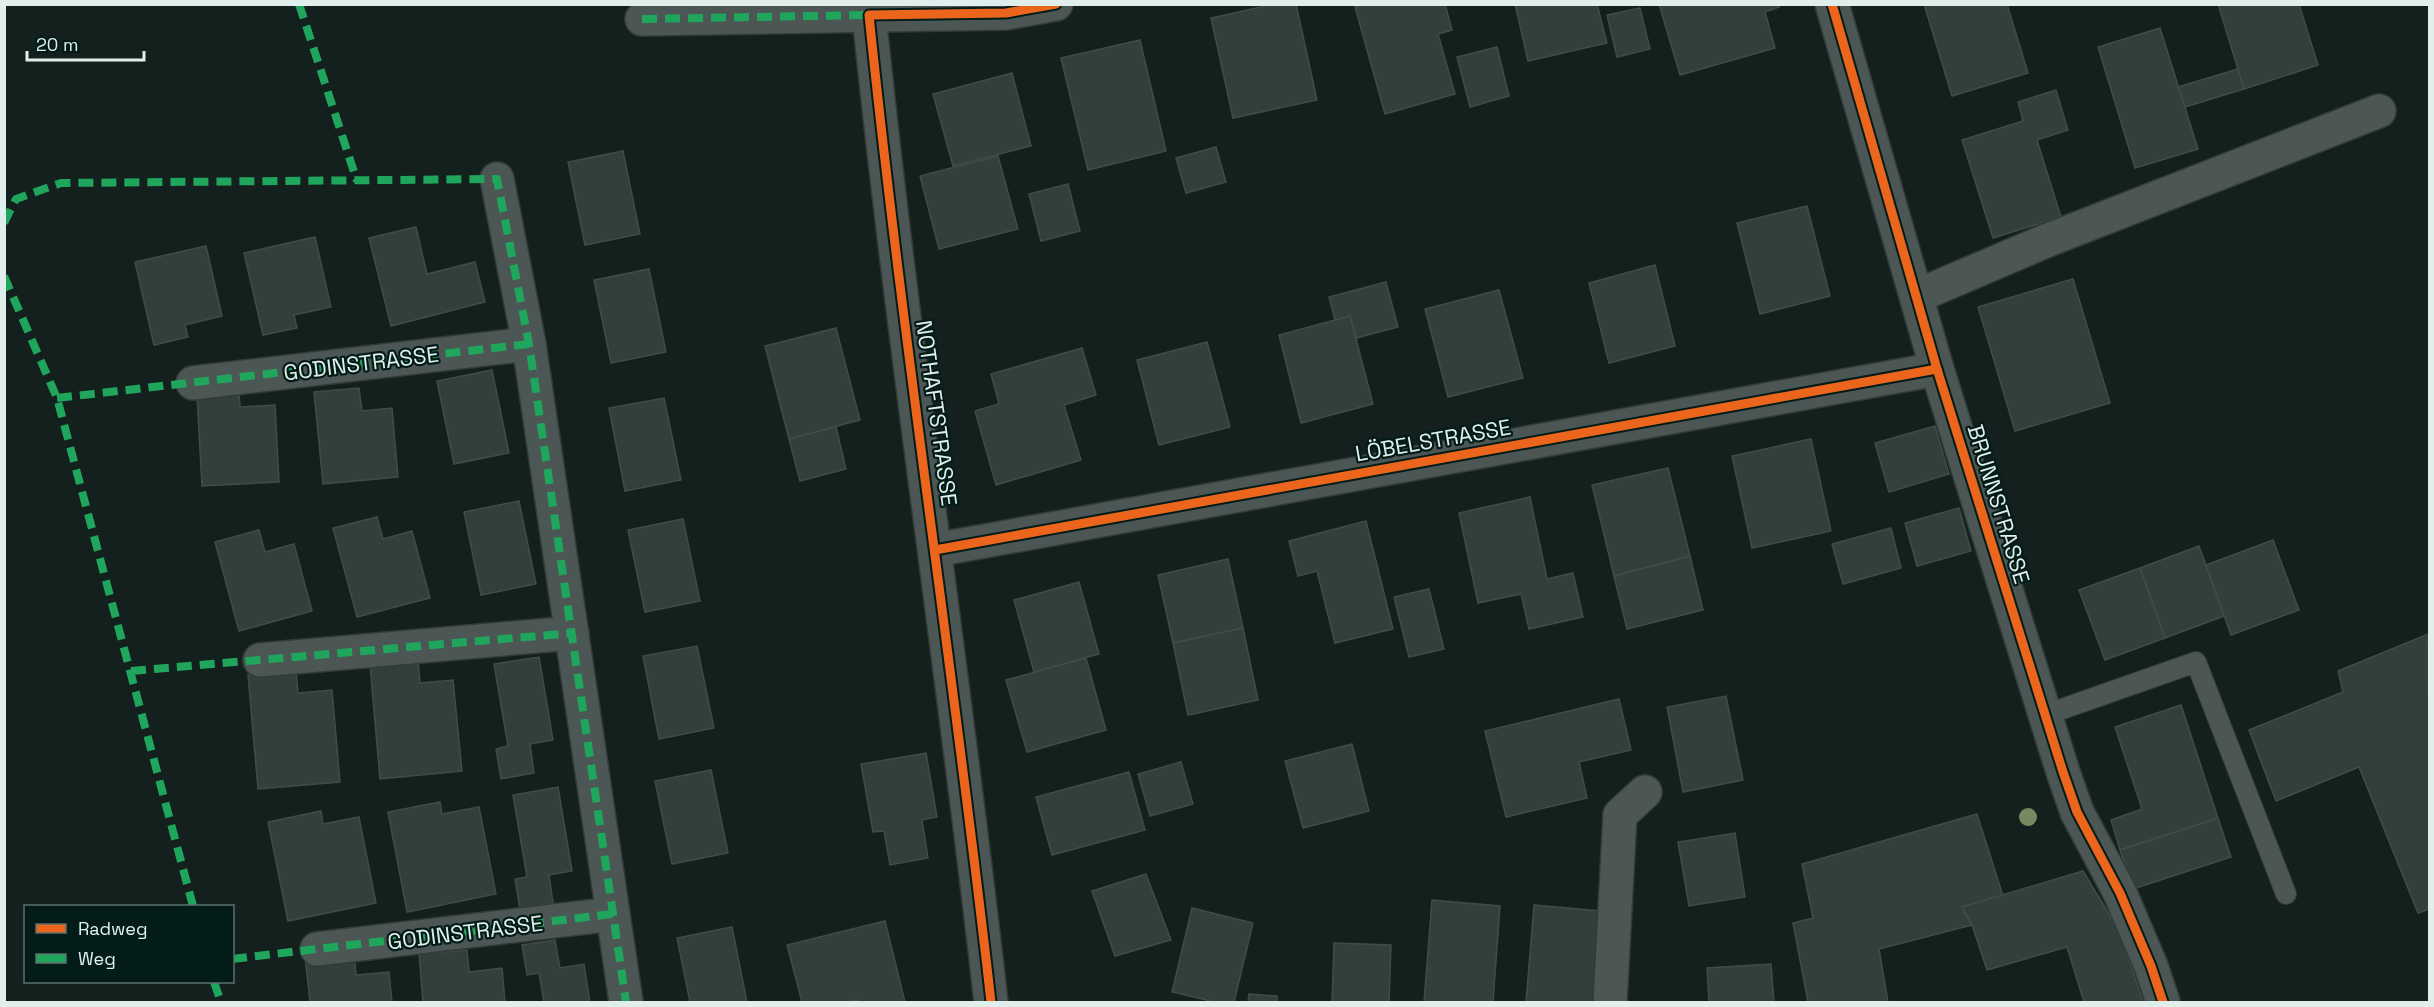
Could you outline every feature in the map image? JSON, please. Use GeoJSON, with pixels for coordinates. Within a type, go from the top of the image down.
{"type":"FeatureCollection","features":[{"type":"Feature","properties":{"kind":"street"},"geometry":{"type":"LineString","coordinates":[[642,19],[1006,13],[1056,4]]}},
{"type":"Feature","properties":{"kind":"street","name":"BRUNNSTRASSE"},"geometry":{"type":"LineString","coordinates":[[1832,4],[1937,369],[2077,812],[2120,892],[2151,966],[2163,1002]]}},
{"type":"Feature","properties":{"kind":"street","name":"NOTHAFTSTRASSE"},"geometry":{"type":"LineString","coordinates":[[868,15],[886,182],[970,820],[990,1002]]}},
{"type":"Feature","properties":{"kind":"street"},"geometry":{"type":"LineString","coordinates":[[1917,296],[2048,240],[2379,111]]}},
{"type":"Feature","properties":{"kind":"street"},"geometry":{"type":"LineString","coordinates":[[497,179],[529,344],[626,1002]]}},
{"type":"Feature","properties":{"kind":"street","name":"GODINSTRASSE"},"geometry":{"type":"LineString","coordinates":[[193,382],[529,344]]}},
{"type":"Feature","properties":{"kind":"street","name":"LÖBELSTRASSE"},"geometry":{"type":"LineString","coordinates":[[935,550],[1937,369]]}},
{"type":"Feature","properties":{"kind":"street"},"geometry":{"type":"LineString","coordinates":[[260,660],[572,633]]}},
{"type":"Feature","properties":{"kind":"street"},"geometry":{"type":"LineString","coordinates":[[1610,1002],[1620,815],[1645,792]]}},
{"type":"Feature","properties":{"kind":"street","name":"GODINSTRASSE"},"geometry":{"type":"LineString","coordinates":[[317,949],[613,915]]}},
{"type":"Feature","properties":{"kind":"lane"},"geometry":{"type":"LineString","coordinates":[[2045,715],[2196,662],[2286,894]]}},
{"type":"Feature","properties":{"kind":"building"},"geometry":{"type":"Polygon","coordinates":[[[1274,4],[1296,4],[1317,100],[1233,118],[1211,18],[1274,4]]]}},
{"type":"Feature","properties":{"kind":"building"},"geometry":{"type":"Polygon","coordinates":[[[1365,4],[1445,4],[1452,30],[1438,34],[1455,94],[1385,114],[1355,7],[1365,4]]]}},
{"type":"Feature","properties":{"kind":"building"},"geometry":{"type":"Polygon","coordinates":[[[1515,4],[1597,4],[1607,43],[1528,61],[1515,4]]]}},
{"type":"Feature","properties":{"kind":"building"},"geometry":{"type":"Polygon","coordinates":[[[1659,4],[1779,4],[1779,7],[1765,12],[1775,48],[1680,75],[1659,4]]]}},
{"type":"Feature","properties":{"kind":"building"},"geometry":{"type":"Polygon","coordinates":[[[1924,4],[2007,4],[2028,73],[1952,96],[1924,4]]]}},
{"type":"Feature","properties":{"kind":"building"},"geometry":{"type":"Polygon","coordinates":[[[2218,4],[2299,4],[2318,65],[2244,89],[2218,4]]]}},
{"type":"Feature","properties":{"kind":"building"},"geometry":{"type":"Polygon","coordinates":[[[1640,8],[1650,49],[1617,57],[1607,15],[1640,8]]]}},
{"type":"Feature","properties":{"kind":"building"},"geometry":{"type":"Polygon","coordinates":[[[2160,28],[2198,149],[2135,168],[2098,47],[2160,28]]]}},
{"type":"Feature","properties":{"kind":"building"},"geometry":{"type":"Polygon","coordinates":[[[1140,40],[1166,151],[1088,170],[1061,58],[1140,40]]]}},
{"type":"Feature","properties":{"kind":"building"},"geometry":{"type":"Polygon","coordinates":[[[1497,47],[1509,96],[1470,107],[1457,57],[1497,47]]]}},
{"type":"Feature","properties":{"kind":"building"},"geometry":{"type":"Polygon","coordinates":[[[2238,69],[2244,89],[2185,107],[2178,87],[2238,69]]]}},
{"type":"Feature","properties":{"kind":"building"},"geometry":{"type":"Polygon","coordinates":[[[1012,73],[1031,146],[953,166],[933,94],[1012,73]]]}},
{"type":"Feature","properties":{"kind":"building"},"geometry":{"type":"Polygon","coordinates":[[[2056,90],[2068,130],[2037,140],[2061,217],[1993,238],[1962,140],[2023,121],[2018,102],[2056,90]]]}},
{"type":"Feature","properties":{"kind":"building"},"geometry":{"type":"Polygon","coordinates":[[[1216,147],[1226,182],[1186,193],[1176,158],[1216,147]]]}},
{"type":"Feature","properties":{"kind":"building"},"geometry":{"type":"Polygon","coordinates":[[[623,151],[640,234],[585,245],[568,162],[623,151]]]}},
{"type":"Feature","properties":{"kind":"building"},"geometry":{"type":"Polygon","coordinates":[[[998,156],[1018,229],[939,249],[920,176],[998,156]]]}},
{"type":"Feature","properties":{"kind":"building"},"geometry":{"type":"Polygon","coordinates":[[[1068,184],[1080,231],[1041,241],[1029,194],[1068,184]]]}},
{"type":"Feature","properties":{"kind":"building"},"geometry":{"type":"Polygon","coordinates":[[[1807,206],[1830,296],[1760,314],[1737,223],[1807,206]]]}},
{"type":"Feature","properties":{"kind":"building"},"geometry":{"type":"Polygon","coordinates":[[[416,227],[427,274],[475,262],[485,302],[391,326],[369,238],[416,227]]]}},
{"type":"Feature","properties":{"kind":"building"},"geometry":{"type":"Polygon","coordinates":[[[315,237],[331,307],[294,315],[297,328],[263,335],[244,253],[315,237]]]}},
{"type":"Feature","properties":{"kind":"building"},"geometry":{"type":"Polygon","coordinates":[[[206,246],[222,316],[185,325],[188,337],[154,345],[135,262],[206,246]]]}},
{"type":"Feature","properties":{"kind":"building"},"geometry":{"type":"Polygon","coordinates":[[[1655,265],[1675,346],[1609,363],[1589,283],[1655,265]]]}},
{"type":"Feature","properties":{"kind":"building"},"geometry":{"type":"Polygon","coordinates":[[[649,269],[666,352],[611,363],[594,280],[649,269]]]}},
{"type":"Feature","properties":{"kind":"building"},"geometry":{"type":"Polygon","coordinates":[[[2073,279],[2110,403],[2015,431],[1978,307],[2073,279]]]}},
{"type":"Feature","properties":{"kind":"building"},"geometry":{"type":"Polygon","coordinates":[[[1386,282],[1398,327],[1356,338],[1350,316],[1335,320],[1329,297],[1386,282]]]}},
{"type":"Feature","properties":{"kind":"building"},"geometry":{"type":"Polygon","coordinates":[[[1499,290],[1523,378],[1448,397],[1425,309],[1499,290]]]}},
{"type":"Feature","properties":{"kind":"building"},"geometry":{"type":"Polygon","coordinates":[[[1350,316],[1373,404],[1301,423],[1279,335],[1350,316]]]}},
{"type":"Feature","properties":{"kind":"building"},"geometry":{"type":"Polygon","coordinates":[[[836,328],[860,420],[789,439],[765,346],[836,328]]]}},
{"type":"Feature","properties":{"kind":"building"},"geometry":{"type":"Polygon","coordinates":[[[1207,342],[1230,427],[1159,445],[1137,360],[1207,342]]]}},
{"type":"Feature","properties":{"kind":"building"},"geometry":{"type":"Polygon","coordinates":[[[1082,348],[1096,395],[1064,405],[1081,460],[996,485],[975,411],[999,404],[991,374],[1082,348]]]}},
{"type":"Feature","properties":{"kind":"building"},"geometry":{"type":"Polygon","coordinates":[[[492,370],[509,453],[454,464],[437,381],[492,370]]]}},
{"type":"Feature","properties":{"kind":"building"},"geometry":{"type":"Polygon","coordinates":[[[359,388],[362,411],[392,408],[398,477],[323,484],[314,392],[359,388]]]}},
{"type":"Feature","properties":{"kind":"building"},"geometry":{"type":"Polygon","coordinates":[[[239,392],[240,407],[275,405],[279,482],[202,486],[197,395],[239,392]]]}},
{"type":"Feature","properties":{"kind":"building"},"geometry":{"type":"Polygon","coordinates":[[[664,398],[681,480],[625,491],[609,408],[664,398]]]}},
{"type":"Feature","properties":{"kind":"building"},"geometry":{"type":"Polygon","coordinates":[[[1935,426],[1949,474],[1889,492],[1875,443],[1935,426]]]}},
{"type":"Feature","properties":{"kind":"building"},"geometry":{"type":"Polygon","coordinates":[[[836,427],[846,469],[800,481],[789,439],[836,427]]]}},
{"type":"Feature","properties":{"kind":"building"},"geometry":{"type":"Polygon","coordinates":[[[1811,439],[1831,531],[1752,548],[1732,456],[1811,439]]]}},
{"type":"Feature","properties":{"kind":"building"},"geometry":{"type":"Polygon","coordinates":[[[1668,468],[1690,556],[1614,576],[1592,485],[1668,468]]]}},
{"type":"Feature","properties":{"kind":"building"},"geometry":{"type":"Polygon","coordinates":[[[1530,497],[1547,579],[1573,573],[1583,617],[1529,629],[1521,594],[1478,603],[1459,513],[1530,497]]]}},
{"type":"Feature","properties":{"kind":"building"},"geometry":{"type":"Polygon","coordinates":[[[519,501],[536,584],[481,595],[464,512],[519,501]]]}},
{"type":"Feature","properties":{"kind":"building"},"geometry":{"type":"Polygon","coordinates":[[[1959,508],[1971,551],[1917,566],[1905,523],[1959,508]]]}},
{"type":"Feature","properties":{"kind":"building"},"geometry":{"type":"Polygon","coordinates":[[[377,517],[383,539],[412,531],[430,598],[357,617],[333,528],[377,517]]]}},
{"type":"Feature","properties":{"kind":"building"},"geometry":{"type":"Polygon","coordinates":[[[683,519],[700,601],[645,612],[628,530],[683,519]]]}},
{"type":"Feature","properties":{"kind":"building"},"geometry":{"type":"Polygon","coordinates":[[[1366,521],[1393,629],[1335,643],[1317,571],[1298,576],[1289,541],[1366,521]]]}},
{"type":"Feature","properties":{"kind":"building"},"geometry":{"type":"Polygon","coordinates":[[[1891,528],[1901,568],[1843,584],[1832,544],[1891,528]]]}},
{"type":"Feature","properties":{"kind":"building"},"geometry":{"type":"Polygon","coordinates":[[[259,530],[265,552],[294,544],[312,611],[239,631],[215,542],[259,530]]]}},
{"type":"Feature","properties":{"kind":"building"},"geometry":{"type":"Polygon","coordinates":[[[2273,540],[2299,610],[2231,635],[2206,565],[2273,540]]]}},
{"type":"Feature","properties":{"kind":"building"},"geometry":{"type":"Polygon","coordinates":[[[2199,546],[2224,616],[2165,638],[2140,568],[2199,546]]]}},
{"type":"Feature","properties":{"kind":"building"},"geometry":{"type":"Polygon","coordinates":[[[1690,556],[1703,610],[1627,629],[1614,576],[1690,556]]]}},
{"type":"Feature","properties":{"kind":"building"},"geometry":{"type":"Polygon","coordinates":[[[1228,559],[1243,628],[1173,643],[1158,575],[1228,559]]]}},
{"type":"Feature","properties":{"kind":"building"},"geometry":{"type":"Polygon","coordinates":[[[2140,568],[2165,638],[2105,660],[2079,590],[2140,568]]]}},
{"type":"Feature","properties":{"kind":"building"},"geometry":{"type":"Polygon","coordinates":[[[1079,582],[1099,654],[1034,672],[1014,600],[1079,582]]]}},
{"type":"Feature","properties":{"kind":"building"},"geometry":{"type":"Polygon","coordinates":[[[1429,589],[1444,649],[1409,657],[1394,597],[1429,589]]]}},
{"type":"Feature","properties":{"kind":"building"},"geometry":{"type":"Polygon","coordinates":[[[1243,628],[1258,700],[1188,715],[1173,643],[1243,628]]]}},
{"type":"Feature","properties":{"kind":"building"},"geometry":{"type":"Polygon","coordinates":[[[2428,634],[2430,909],[2418,913],[2359,767],[2276,801],[2249,730],[2343,692],[2338,671],[2428,634]]]}},
{"type":"Feature","properties":{"kind":"building"},"geometry":{"type":"Polygon","coordinates":[[[697,646],[714,728],[659,739],[643,656],[697,646]]]}},
{"type":"Feature","properties":{"kind":"building"},"geometry":{"type":"Polygon","coordinates":[[[539,657],[553,740],[530,744],[534,773],[501,779],[496,749],[508,746],[494,664],[539,657]]]}},
{"type":"Feature","properties":{"kind":"building"},"geometry":{"type":"Polygon","coordinates":[[[1086,658],[1106,730],[1027,752],[1006,680],[1086,658]]]}},
{"type":"Feature","properties":{"kind":"building"},"geometry":{"type":"Polygon","coordinates":[[[418,661],[420,683],[453,680],[462,771],[380,779],[370,665],[418,661]]]}},
{"type":"Feature","properties":{"kind":"building"},"geometry":{"type":"Polygon","coordinates":[[[296,671],[298,693],[332,690],[340,782],[258,789],[248,675],[296,671]]]}},
{"type":"Feature","properties":{"kind":"building"},"geometry":{"type":"Polygon","coordinates":[[[1726,696],[1743,780],[1683,792],[1667,707],[1726,696]]]}},
{"type":"Feature","properties":{"kind":"building"},"geometry":{"type":"Polygon","coordinates":[[[1619,699],[1631,750],[1579,762],[1587,798],[1506,817],[1485,731],[1619,699]]]}},
{"type":"Feature","properties":{"kind":"building"},"geometry":{"type":"Polygon","coordinates":[[[2181,705],[2218,818],[2120,850],[2111,820],[2142,809],[2115,727],[2181,705]]]}},
{"type":"Feature","properties":{"kind":"building"},"geometry":{"type":"Polygon","coordinates":[[[1352,744],[1369,811],[1303,828],[1285,761],[1352,744]]]}},
{"type":"Feature","properties":{"kind":"building"},"geometry":{"type":"Polygon","coordinates":[[[926,753],[937,817],[922,820],[928,858],[890,865],[884,831],[873,832],[861,764],[926,753]]]}},
{"type":"Feature","properties":{"kind":"building"},"geometry":{"type":"Polygon","coordinates":[[[1181,762],[1193,804],[1150,816],[1138,774],[1181,762]]]}},
{"type":"Feature","properties":{"kind":"building"},"geometry":{"type":"Polygon","coordinates":[[[711,770],[728,853],[672,864],[655,781],[711,770]]]}},
{"type":"Feature","properties":{"kind":"building"},"geometry":{"type":"Polygon","coordinates":[[[1129,772],[1145,830],[1052,855],[1036,797],[1129,772]]]}},
{"type":"Feature","properties":{"kind":"building"},"geometry":{"type":"Polygon","coordinates":[[[558,787],[572,871],[549,875],[553,903],[520,909],[515,879],[527,877],[513,795],[558,787]]]}},
{"type":"Feature","properties":{"kind":"building"},"geometry":{"type":"Polygon","coordinates":[[[440,802],[442,814],[479,807],[496,894],[407,912],[388,812],[440,802]]]}},
{"type":"Feature","properties":{"kind":"building"},"geometry":{"type":"Polygon","coordinates":[[[321,811],[323,824],[359,817],[376,903],[288,921],[268,822],[321,811]]]}},
{"type":"Feature","properties":{"kind":"building"},"geometry":{"type":"Polygon","coordinates":[[[1977,814],[2003,896],[1962,907],[1972,925],[1879,949],[1888,1002],[1808,1002],[1793,923],[1813,918],[1802,864],[1977,814]]]}},
{"type":"Feature","properties":{"kind":"building"},"geometry":{"type":"Polygon","coordinates":[[[2218,818],[2231,857],[2133,889],[2120,850],[2218,818]]]}},
{"type":"Feature","properties":{"kind":"building"},"geometry":{"type":"Polygon","coordinates":[[[1735,833],[1745,897],[1689,906],[1678,842],[1735,833]]]}},
{"type":"Feature","properties":{"kind":"building"},"geometry":{"type":"Polygon","coordinates":[[[2083,871],[2120,932],[2143,1002],[2084,1002],[2067,947],[1987,970],[1972,925],[1962,907],[2083,871]]]}},
{"type":"Feature","properties":{"kind":"building"},"geometry":{"type":"Polygon","coordinates":[[[1146,874],[1171,940],[1115,956],[1092,891],[1146,874]]]}},
{"type":"Feature","properties":{"kind":"building"},"geometry":{"type":"Polygon","coordinates":[[[1432,900],[1500,906],[1493,1002],[1424,1002],[1432,900]]]}},
{"type":"Feature","properties":{"kind":"building"},"geometry":{"type":"Polygon","coordinates":[[[1534,905],[1601,911],[1594,1002],[1526,1002],[1534,905]]]}},
{"type":"Feature","properties":{"kind":"building"},"geometry":{"type":"Polygon","coordinates":[[[1192,908],[1253,923],[1234,1002],[1215,1002],[1172,992],[1192,908]]]}},
{"type":"Feature","properties":{"kind":"building"},"geometry":{"type":"Polygon","coordinates":[[[885,921],[905,1002],[859,1002],[859,1000],[802,1002],[787,945],[885,921]]]}},
{"type":"Feature","properties":{"kind":"building"},"geometry":{"type":"Polygon","coordinates":[[[732,927],[747,1002],[690,1002],[677,938],[732,927]]]}},
{"type":"Feature","properties":{"kind":"building"},"geometry":{"type":"Polygon","coordinates":[[[555,940],[560,968],[584,964],[590,1002],[544,1002],[539,973],[527,975],[522,945],[555,940]]]}},
{"type":"Feature","properties":{"kind":"building"},"geometry":{"type":"Polygon","coordinates":[[[1334,943],[1391,945],[1389,1002],[1332,1002],[1334,943]]]}},
{"type":"Feature","properties":{"kind":"building"},"geometry":{"type":"Polygon","coordinates":[[[467,950],[469,972],[502,968],[505,1002],[423,1002],[419,954],[467,950]]]}},
{"type":"Feature","properties":{"kind":"building"},"geometry":{"type":"Polygon","coordinates":[[[354,953],[356,975],[389,972],[392,1002],[310,1002],[305,957],[354,953]]]}},
{"type":"Feature","properties":{"kind":"building"},"geometry":{"type":"Polygon","coordinates":[[[1771,964],[1774,1002],[1709,1002],[1707,968],[1771,964]]]}},
{"type":"Feature","properties":{"kind":"building"},"geometry":{"type":"Polygon","coordinates":[[[1249,994],[1277,996],[1277,1002],[1248,1002],[1249,994]]]}},
{"type":"Feature","properties":{"kind":"marked path"},"geometry":{"type":"LineString","coordinates":[[299,4],[357,181]]}},
{"type":"Feature","properties":{"kind":"marked path"},"geometry":{"type":"LineString","coordinates":[[642,19],[869,15],[869,20]]}},
{"type":"Feature","properties":{"kind":"marked path"},"geometry":{"type":"LineString","coordinates":[[4,223],[16,199],[61,183],[497,179],[529,344],[626,1002]]}},
{"type":"Feature","properties":{"kind":"marked path"},"geometry":{"type":"LineString","coordinates":[[4,276],[57,398],[193,905]]}},
{"type":"Feature","properties":{"kind":"marked path"},"geometry":{"type":"LineString","coordinates":[[57,398],[529,344]]}},
{"type":"Feature","properties":{"kind":"marked path"},"geometry":{"type":"LineString","coordinates":[[131,671],[572,633]]}},
{"type":"Feature","properties":{"kind":"marked path"},"geometry":{"type":"LineString","coordinates":[[234,959],[613,914]]}},
{"type":"Feature","properties":{"kind":"marked path"},"geometry":{"type":"LineString","coordinates":[[214,983],[221,1002]]}},
{"type":"Feature","properties":{"kind":"cycle path"},"geometry":{"type":"LineString","coordinates":[[991,1002],[897,262],[869,15],[1006,13],[1056,4]]}},
{"type":"Feature","properties":{"kind":"cycle path"},"geometry":{"type":"LineString","coordinates":[[1832,4],[1937,369],[2063,772],[2077,812],[2120,893],[2151,966],[2163,1002]]}},
{"type":"Feature","properties":{"kind":"cycle path"},"geometry":{"type":"LineString","coordinates":[[935,550],[1937,369]]}}]}
